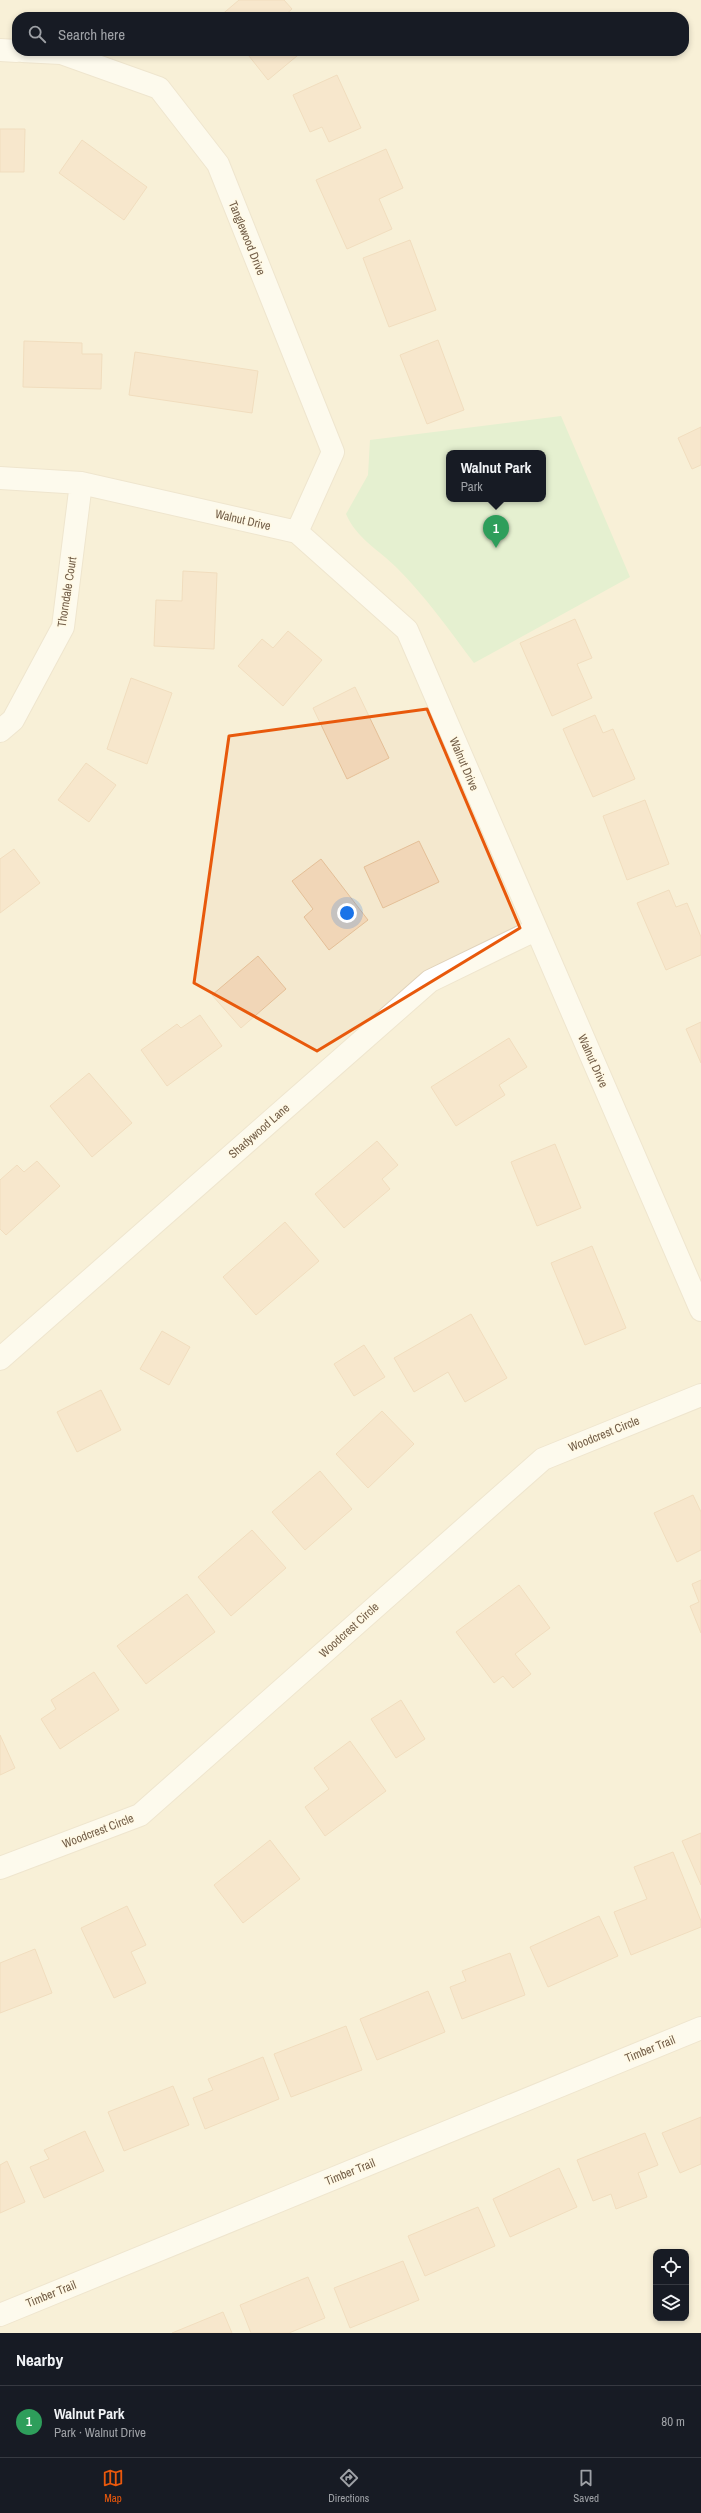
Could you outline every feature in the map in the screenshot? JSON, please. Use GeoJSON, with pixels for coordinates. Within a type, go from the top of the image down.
{"type":"FeatureCollection","features":[{"type":"Feature","properties":{"kind":"street"},"geometry":{"type":"LineString","coordinates":[[0,50],[12,51]]}},
{"type":"Feature","properties":{"kind":"street","name":"Tanglewood Drive"},"geometry":{"type":"LineString","coordinates":[[69,56],[159,88],[218,164],[333,452],[297,532]]}},
{"type":"Feature","properties":{"kind":"street","name":"Walnut Drive"},"geometry":{"type":"LineString","coordinates":[[0,478],[81,483],[297,532],[407,630],[701,1310]]}},
{"type":"Feature","properties":{"kind":"street","name":"Thorndale Court"},"geometry":{"type":"LineString","coordinates":[[0,731],[13,720],[63,627],[81,483]]}},
{"type":"Feature","properties":{"kind":"street","name":"Shadywood Lane"},"geometry":{"type":"LineString","coordinates":[[0,1359],[430,981],[536,930]]}},
{"type":"Feature","properties":{"kind":"street","name":"Woodcrest Circle"},"geometry":{"type":"LineString","coordinates":[[0,1868],[140,1816],[543,1459],[701,1395]]}},
{"type":"Feature","properties":{"kind":"street","name":"Timber Trail"},"geometry":{"type":"LineString","coordinates":[[0,2315],[701,2028]]}},
{"type":"Feature","properties":{"kind":"highlighted area"},"geometry":{"type":"Polygon","coordinates":[[[427,709],[520,928],[317,1051],[194,983],[229,736],[427,709]]]}},
{"type":"Feature","properties":{"kind":"shaded area"},"geometry":{"type":"Polygon","coordinates":[[[0,0],[701,0],[701,2333],[0,2333],[0,0]]]}},
{"type":"Feature","properties":{"kind":"green space"},"geometry":{"type":"Polygon","coordinates":[[[561,416],[630,577],[474,663],[418,590],[390,561],[362,537],[351,523],[346,514],[368,475],[370,440],[561,416]]]}},
{"type":"Feature","properties":{"kind":"building"},"geometry":{"type":"Polygon","coordinates":[[[239,0],[284,0],[292,9],[289,12],[225,12],[239,0]]]}},
{"type":"Feature","properties":{"kind":"building"},"geometry":{"type":"Polygon","coordinates":[[[249,56],[297,56],[268,80],[249,56]]]}},
{"type":"Feature","properties":{"kind":"building"},"geometry":{"type":"Polygon","coordinates":[[[337,75],[361,128],[329,142],[322,127],[310,132],[293,95],[337,75]]]}},
{"type":"Feature","properties":{"kind":"building"},"geometry":{"type":"Polygon","coordinates":[[[0,129],[25,129],[24,172],[0,172],[0,129]]]}},
{"type":"Feature","properties":{"kind":"building"},"geometry":{"type":"Polygon","coordinates":[[[82,140],[147,187],[124,220],[59,173],[82,140]]]}},
{"type":"Feature","properties":{"kind":"building"},"geometry":{"type":"Polygon","coordinates":[[[386,149],[403,188],[379,199],[392,229],[347,249],[316,180],[386,149]]]}},
{"type":"Feature","properties":{"kind":"building"},"geometry":{"type":"Polygon","coordinates":[[[410,240],[436,310],[389,327],[363,258],[410,240]]]}},
{"type":"Feature","properties":{"kind":"building"},"geometry":{"type":"Polygon","coordinates":[[[438,340],[464,410],[427,424],[400,355],[438,340]]]}},
{"type":"Feature","properties":{"kind":"building"},"geometry":{"type":"Polygon","coordinates":[[[24,341],[82,343],[82,354],[102,354],[101,389],[23,387],[24,341]]]}},
{"type":"Feature","properties":{"kind":"building"},"geometry":{"type":"Polygon","coordinates":[[[135,352],[258,371],[252,413],[129,395],[135,352]]]}},
{"type":"Feature","properties":{"kind":"building"},"geometry":{"type":"Polygon","coordinates":[[[701,427],[701,465],[692,469],[678,438],[701,427]]]}},
{"type":"Feature","properties":{"kind":"building"},"geometry":{"type":"Polygon","coordinates":[[[183,571],[217,573],[214,649],[154,646],[156,600],[182,601],[183,571]]]}},
{"type":"Feature","properties":{"kind":"building"},"geometry":{"type":"Polygon","coordinates":[[[575,619],[592,658],[577,664],[592,698],[552,716],[520,643],[575,619]]]}},
{"type":"Feature","properties":{"kind":"building"},"geometry":{"type":"Polygon","coordinates":[[[288,631],[322,660],[283,706],[238,666],[262,639],[273,648],[288,631]]]}},
{"type":"Feature","properties":{"kind":"building"},"geometry":{"type":"Polygon","coordinates":[[[131,678],[172,693],[147,764],[107,749],[131,678]]]}},
{"type":"Feature","properties":{"kind":"building"},"geometry":{"type":"Polygon","coordinates":[[[355,687],[389,758],[347,779],[313,708],[355,687]]]}},
{"type":"Feature","properties":{"kind":"building"},"geometry":{"type":"Polygon","coordinates":[[[595,715],[603,733],[613,729],[635,779],[593,797],[563,729],[595,715]]]}},
{"type":"Feature","properties":{"kind":"building"},"geometry":{"type":"Polygon","coordinates":[[[86,763],[116,785],[89,822],[58,800],[86,763]]]}},
{"type":"Feature","properties":{"kind":"building"},"geometry":{"type":"Polygon","coordinates":[[[645,800],[669,864],[627,880],[603,816],[645,800]]]}},
{"type":"Feature","properties":{"kind":"building"},"geometry":{"type":"Polygon","coordinates":[[[419,841],[439,882],[383,908],[364,867],[419,841]]]}},
{"type":"Feature","properties":{"kind":"building"},"geometry":{"type":"Polygon","coordinates":[[[14,849],[40,883],[0,913],[0,859],[14,849]]]}},
{"type":"Feature","properties":{"kind":"building"},"geometry":{"type":"Polygon","coordinates":[[[321,859],[368,920],[329,950],[304,917],[313,909],[292,881],[321,859]]]}},
{"type":"Feature","properties":{"kind":"building"},"geometry":{"type":"Polygon","coordinates":[[[669,890],[676,907],[687,903],[701,937],[701,955],[666,970],[637,903],[669,890]]]}},
{"type":"Feature","properties":{"kind":"building"},"geometry":{"type":"Polygon","coordinates":[[[258,956],[286,989],[241,1028],[212,995],[258,956]]]}},
{"type":"Feature","properties":{"kind":"building"},"geometry":{"type":"Polygon","coordinates":[[[200,1015],[222,1046],[167,1086],[141,1050],[177,1024],[181,1028],[200,1015]]]}},
{"type":"Feature","properties":{"kind":"building"},"geometry":{"type":"Polygon","coordinates":[[[701,1022],[701,1063],[686,1029],[701,1022]]]}},
{"type":"Feature","properties":{"kind":"building"},"geometry":{"type":"Polygon","coordinates":[[[509,1038],[527,1067],[499,1085],[505,1095],[456,1126],[431,1087],[509,1038]]]}},
{"type":"Feature","properties":{"kind":"building"},"geometry":{"type":"Polygon","coordinates":[[[89,1073],[132,1123],[92,1157],[50,1106],[89,1073]]]}},
{"type":"Feature","properties":{"kind":"building"},"geometry":{"type":"Polygon","coordinates":[[[377,1141],[398,1165],[382,1179],[390,1189],[344,1228],[315,1194],[377,1141]]]}},
{"type":"Feature","properties":{"kind":"building"},"geometry":{"type":"Polygon","coordinates":[[[555,1144],[581,1208],[537,1226],[511,1162],[555,1144]]]}},
{"type":"Feature","properties":{"kind":"building"},"geometry":{"type":"Polygon","coordinates":[[[37,1161],[60,1186],[6,1235],[0,1229],[0,1180],[17,1165],[24,1172],[37,1161]]]}},
{"type":"Feature","properties":{"kind":"building"},"geometry":{"type":"Polygon","coordinates":[[[285,1222],[319,1261],[256,1315],[223,1277],[285,1222]]]}},
{"type":"Feature","properties":{"kind":"building"},"geometry":{"type":"Polygon","coordinates":[[[592,1246],[626,1328],[585,1345],[551,1263],[592,1246]]]}},
{"type":"Feature","properties":{"kind":"building"},"geometry":{"type":"Polygon","coordinates":[[[471,1314],[507,1378],[465,1402],[448,1372],[414,1392],[394,1358],[471,1314]]]}},
{"type":"Feature","properties":{"kind":"building"},"geometry":{"type":"Polygon","coordinates":[[[162,1331],[190,1347],[169,1385],[140,1369],[162,1331]]]}},
{"type":"Feature","properties":{"kind":"building"},"geometry":{"type":"Polygon","coordinates":[[[364,1345],[385,1377],[354,1396],[334,1364],[364,1345]]]}},
{"type":"Feature","properties":{"kind":"building"},"geometry":{"type":"Polygon","coordinates":[[[101,1390],[121,1430],[77,1452],[57,1412],[101,1390]]]}},
{"type":"Feature","properties":{"kind":"building"},"geometry":{"type":"Polygon","coordinates":[[[382,1411],[414,1444],[368,1488],[336,1454],[382,1411]]]}},
{"type":"Feature","properties":{"kind":"building"},"geometry":{"type":"Polygon","coordinates":[[[320,1471],[352,1509],[305,1550],[272,1512],[320,1471]]]}},
{"type":"Feature","properties":{"kind":"building"},"geometry":{"type":"Polygon","coordinates":[[[693,1495],[701,1512],[701,1550],[677,1562],[654,1513],[693,1495]]]}},
{"type":"Feature","properties":{"kind":"building"},"geometry":{"type":"Polygon","coordinates":[[[252,1530],[286,1568],[231,1616],[198,1577],[252,1530]]]}},
{"type":"Feature","properties":{"kind":"building"},"geometry":{"type":"Polygon","coordinates":[[[701,1580],[701,1633],[690,1606],[699,1602],[692,1584],[701,1580]]]}},
{"type":"Feature","properties":{"kind":"building"},"geometry":{"type":"Polygon","coordinates":[[[519,1585],[550,1628],[515,1654],[531,1674],[513,1688],[503,1676],[494,1683],[456,1632],[519,1585]]]}},
{"type":"Feature","properties":{"kind":"building"},"geometry":{"type":"Polygon","coordinates":[[[187,1594],[215,1632],[146,1684],[117,1646],[187,1594]]]}},
{"type":"Feature","properties":{"kind":"building"},"geometry":{"type":"Polygon","coordinates":[[[94,1672],[119,1710],[60,1749],[41,1719],[56,1709],[51,1700],[94,1672]]]}},
{"type":"Feature","properties":{"kind":"building"},"geometry":{"type":"Polygon","coordinates":[[[401,1700],[425,1739],[396,1758],[371,1719],[401,1700]]]}},
{"type":"Feature","properties":{"kind":"building"},"geometry":{"type":"Polygon","coordinates":[[[0,1735],[15,1768],[0,1775],[0,1735]]]}},
{"type":"Feature","properties":{"kind":"building"},"geometry":{"type":"Polygon","coordinates":[[[350,1741],[386,1791],[325,1836],[305,1807],[329,1789],[314,1768],[350,1741]]]}},
{"type":"Feature","properties":{"kind":"building"},"geometry":{"type":"Polygon","coordinates":[[[701,1833],[701,1885],[682,1841],[701,1833]]]}},
{"type":"Feature","properties":{"kind":"building"},"geometry":{"type":"Polygon","coordinates":[[[270,1840],[300,1879],[243,1923],[214,1885],[270,1840]]]}},
{"type":"Feature","properties":{"kind":"building"},"geometry":{"type":"Polygon","coordinates":[[[673,1852],[701,1921],[701,1927],[631,1955],[614,1912],[647,1899],[634,1867],[673,1852]]]}},
{"type":"Feature","properties":{"kind":"building"},"geometry":{"type":"Polygon","coordinates":[[[127,1906],[146,1945],[131,1952],[146,1983],[114,1998],[81,1928],[127,1906]]]}},
{"type":"Feature","properties":{"kind":"building"},"geometry":{"type":"Polygon","coordinates":[[[599,1916],[618,1956],[548,1987],[530,1947],[599,1916]]]}},
{"type":"Feature","properties":{"kind":"building"},"geometry":{"type":"Polygon","coordinates":[[[35,1949],[52,1993],[0,2013],[0,1963],[35,1949]]]}},
{"type":"Feature","properties":{"kind":"building"},"geometry":{"type":"Polygon","coordinates":[[[510,1953],[525,1995],[462,2019],[450,1987],[466,1981],[462,1971],[510,1953]]]}},
{"type":"Feature","properties":{"kind":"building"},"geometry":{"type":"Polygon","coordinates":[[[428,1991],[445,2032],[377,2060],[360,2019],[428,1991]]]}},
{"type":"Feature","properties":{"kind":"building"},"geometry":{"type":"Polygon","coordinates":[[[346,2026],[362,2070],[291,2097],[274,2054],[346,2026]]]}},
{"type":"Feature","properties":{"kind":"building"},"geometry":{"type":"Polygon","coordinates":[[[263,2057],[279,2099],[205,2129],[193,2098],[213,2090],[208,2079],[263,2057]]]}},
{"type":"Feature","properties":{"kind":"building"},"geometry":{"type":"Polygon","coordinates":[[[173,2086],[189,2125],[124,2151],[108,2112],[173,2086]]]}},
{"type":"Feature","properties":{"kind":"building"},"geometry":{"type":"Polygon","coordinates":[[[701,2117],[701,2164],[680,2173],[662,2133],[701,2117]]]}},
{"type":"Feature","properties":{"kind":"building"},"geometry":{"type":"Polygon","coordinates":[[[85,2131],[104,2171],[44,2198],[30,2167],[49,2159],[44,2150],[85,2131]]]}},
{"type":"Feature","properties":{"kind":"building"},"geometry":{"type":"Polygon","coordinates":[[[645,2133],[658,2165],[638,2173],[647,2197],[616,2209],[611,2194],[593,2201],[577,2160],[645,2133]]]}},
{"type":"Feature","properties":{"kind":"building"},"geometry":{"type":"Polygon","coordinates":[[[7,2161],[25,2202],[0,2213],[0,2165],[7,2161]]]}},
{"type":"Feature","properties":{"kind":"building"},"geometry":{"type":"Polygon","coordinates":[[[559,2168],[577,2207],[510,2237],[493,2199],[559,2168]]]}},
{"type":"Feature","properties":{"kind":"building"},"geometry":{"type":"Polygon","coordinates":[[[478,2207],[495,2246],[425,2276],[408,2236],[478,2207]]]}},
{"type":"Feature","properties":{"kind":"building"},"geometry":{"type":"Polygon","coordinates":[[[403,2261],[419,2300],[350,2328],[334,2288],[403,2261]]]}},
{"type":"Feature","properties":{"kind":"building"},"geometry":{"type":"Polygon","coordinates":[[[308,2277],[325,2318],[289,2333],[251,2333],[240,2305],[308,2277]]]}},
{"type":"Feature","properties":{"kind":"building"},"geometry":{"type":"Polygon","coordinates":[[[223,2312],[232,2333],[172,2333],[223,2312]]]}},
{"type":"Feature","properties":{"kind":"place","name":"Walnut Park"},"geometry":{"type":"Point","coordinates":[496,548]}}]}
